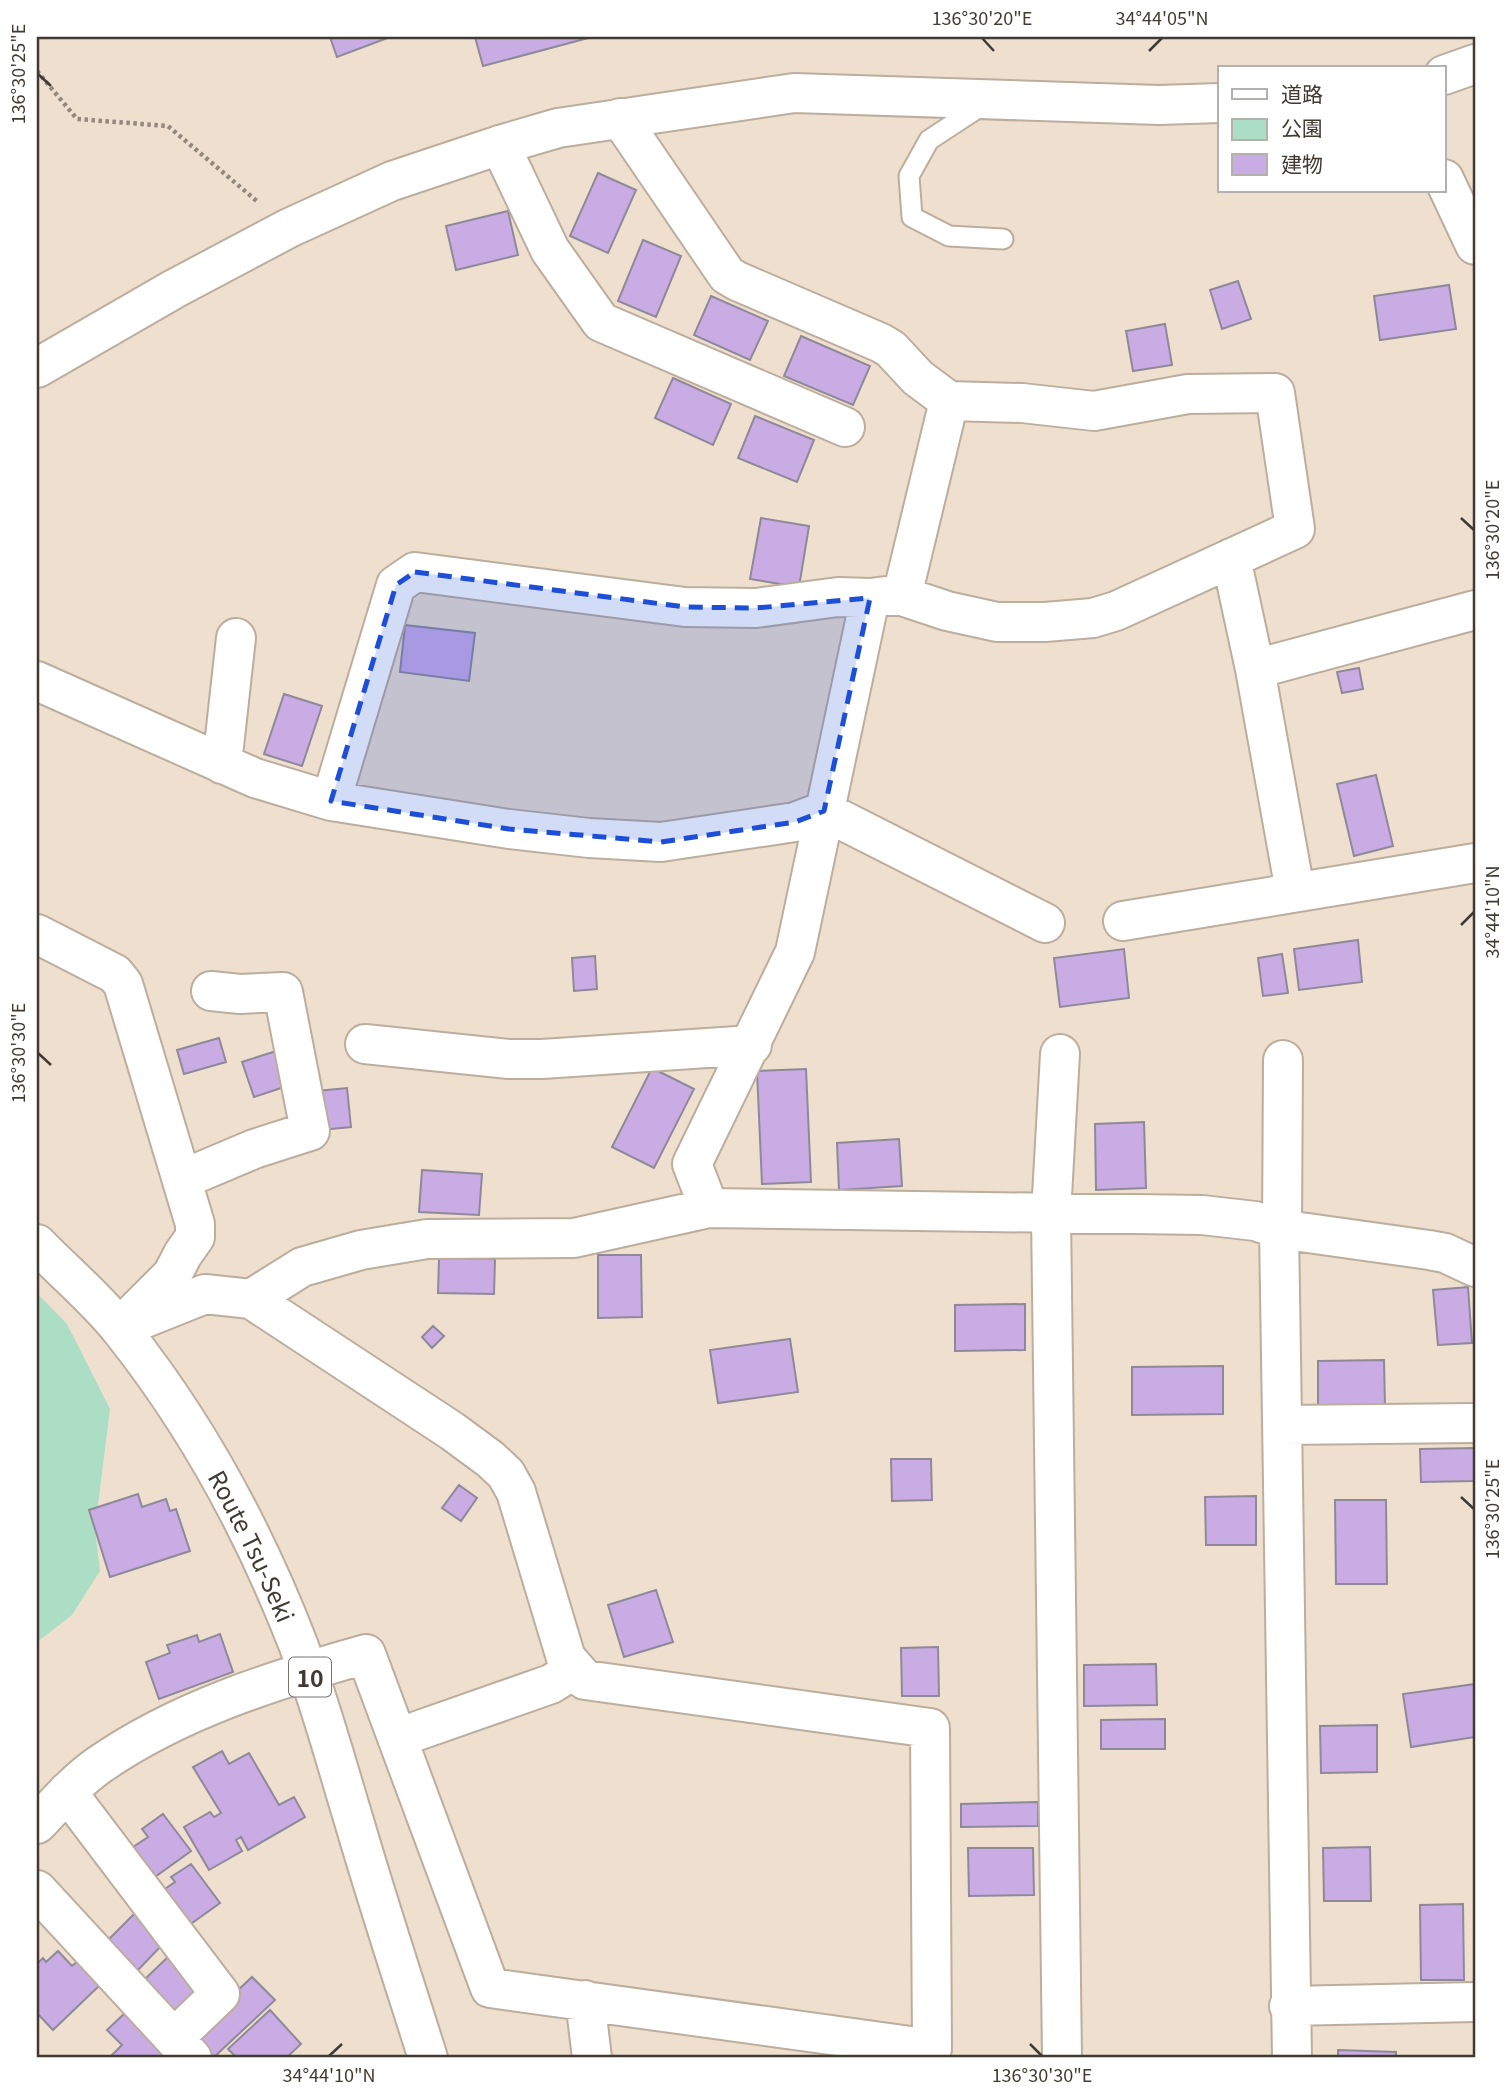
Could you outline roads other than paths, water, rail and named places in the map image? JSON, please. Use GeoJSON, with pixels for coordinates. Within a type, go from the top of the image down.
{"type":"FeatureCollection","features":[{"type":"Feature","properties":{"kind":"street"},"geometry":{"type":"LineString","coordinates":[[1446,74],[1475,64]]}},
{"type":"Feature","properties":{"kind":"street"},"geometry":{"type":"LineString","coordinates":[[37,368],[174,289],[289,228],[392,181],[558,128],[794,93],[1159,105],[1218,103]]}},
{"type":"Feature","properties":{"kind":"street"},"geometry":{"type":"LineString","coordinates":[[331,801],[396,585],[415,572],[685,607],[756,608],[838,597],[886,597],[997,622],[1045,622],[1093,618],[1116,611],[1296,529],[1275,393],[1188,394],[1094,411],[1022,403],[949,401],[918,378],[891,349],[881,343],[727,275],[620,118]]}},
{"type":"Feature","properties":{"kind":"street"},"geometry":{"type":"LineString","coordinates":[[500,145],[550,250],[601,322],[845,427]]}},
{"type":"Feature","properties":{"kind":"street"},"geometry":{"type":"LineString","coordinates":[[1446,183],[1475,245]]}},
{"type":"Feature","properties":{"kind":"street"},"geometry":{"type":"LineString","coordinates":[[709,1208],[692,1164],[795,952],[824,811],[886,597],[949,401]]}},
{"type":"Feature","properties":{"kind":"street"},"geometry":{"type":"LineString","coordinates":[[1231,558],[1255,669],[1295,891]]}},
{"type":"Feature","properties":{"kind":"street"},"geometry":{"type":"LineString","coordinates":[[1255,669],[1475,610]]}},
{"type":"Feature","properties":{"kind":"street"},"geometry":{"type":"LineString","coordinates":[[222,764],[236,638]]}},
{"type":"Feature","properties":{"kind":"street"},"geometry":{"type":"LineString","coordinates":[[37,681],[255,778],[331,801],[509,829],[589,838],[661,842],[795,822],[824,811],[1045,923]]}},
{"type":"Feature","properties":{"kind":"street"},"geometry":{"type":"LineString","coordinates":[[1123,921],[1475,863]]}},
{"type":"Feature","properties":{"kind":"street"},"geometry":{"type":"LineString","coordinates":[[37,934],[115,974],[123,984],[195,1224],[195,1237],[172,1275],[120,1328]]}},
{"type":"Feature","properties":{"kind":"street"},"geometry":{"type":"LineString","coordinates":[[183,1179],[254,1149],[310,1130],[283,992],[240,994],[211,991]]}},
{"type":"Feature","properties":{"kind":"street"},"geometry":{"type":"LineString","coordinates":[[365,1044],[509,1059],[752,1045]]}},
{"type":"Feature","properties":{"kind":"street"},"geometry":{"type":"LineString","coordinates":[[1060,1054],[1051,1214],[1062,2058]]}},
{"type":"Feature","properties":{"kind":"street"},"geometry":{"type":"LineString","coordinates":[[1283,1060],[1280,1229],[1289,2006],[1292,2058]]}},
{"type":"Feature","properties":{"kind":"street"},"geometry":{"type":"LineString","coordinates":[[251,1299],[302,1267],[360,1250],[427,1239],[575,1238],[709,1208],[1202,1215],[1255,1221],[1280,1229],[1445,1253],[1475,1267]]}},
{"type":"Feature","properties":{"kind":"street","name":"Route Tsu-Seki"},"geometry":{"type":"LineString","coordinates":[[37,1244],[120,1328],[149,1367],[213,1466],[253,1542],[308,1671],[428,2058]]}},
{"type":"Feature","properties":{"kind":"street"},"geometry":{"type":"LineString","coordinates":[[37,1824],[67,1792],[97,1766],[142,1738],[257,1687],[366,1654],[490,1988],[585,2000],[856,2049],[932,2049],[930,1728],[585,1680],[566,1658],[516,1492],[506,1474],[490,1459],[251,1299],[205,1294],[120,1328]]}},
{"type":"Feature","properties":{"kind":"street"},"geometry":{"type":"LineString","coordinates":[[1283,1425],[1475,1423]]}},
{"type":"Feature","properties":{"kind":"street"},"geometry":{"type":"LineString","coordinates":[[397,1738],[551,1684],[575,1669]]}},
{"type":"Feature","properties":{"kind":"street"},"geometry":{"type":"LineString","coordinates":[[37,1890],[183,2048],[220,1994],[67,1792]]}},
{"type":"Feature","properties":{"kind":"street"},"geometry":{"type":"LineString","coordinates":[[585,2000],[592,2058]]}},
{"type":"Feature","properties":{"kind":"street"},"geometry":{"type":"LineString","coordinates":[[1289,2006],[1475,2002]]}},
{"type":"Feature","properties":{"kind":"lane"},"geometry":{"type":"LineString","coordinates":[[991,100],[929,140],[909,176],[912,218],[948,236],[1003,239]]}}]}
